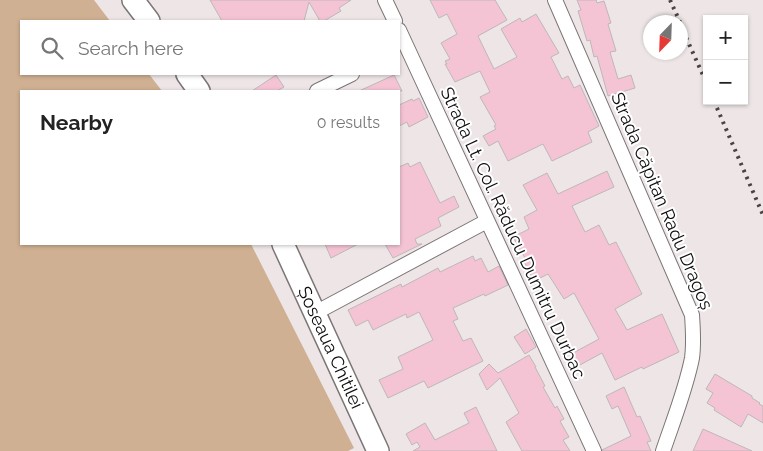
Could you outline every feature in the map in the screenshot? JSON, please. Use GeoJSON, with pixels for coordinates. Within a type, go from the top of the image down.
{"type":"FeatureCollection","features":[{"type":"Feature","properties":{"kind":"main road"},"geometry":{"type":"LineString","coordinates":[[188,75],[198,90]]}},
{"type":"Feature","properties":{"kind":"main road","name":"Șoseaua Chitilei"},"geometry":{"type":"LineString","coordinates":[[284,245],[378,451]]}},
{"type":"Feature","properties":{"kind":"street"},"geometry":{"type":"LineString","coordinates":[[385,0],[395,20]]}},
{"type":"Feature","properties":{"kind":"street","name":"Strada Căpitan Radu Dragoș"},"geometry":{"type":"LineString","coordinates":[[555,0],[692,315],[694,334],[692,356],[686,381],[663,451]]}},
{"type":"Feature","properties":{"kind":"street","name":"Strada Lt. Col. Răducu Dumitru Durbac"},"geometry":{"type":"LineString","coordinates":[[402,48],[487,221],[594,451]]}},
{"type":"Feature","properties":{"kind":"street"},"geometry":{"type":"LineString","coordinates":[[319,90],[350,75]]}},
{"type":"Feature","properties":{"kind":"street"},"geometry":{"type":"LineString","coordinates":[[315,314],[487,221]]}},
{"type":"Feature","properties":{"kind":"shaded area"},"geometry":{"type":"Polygon","coordinates":[[[0,0],[94,0],[109,20],[20,20],[20,75],[150,75],[161,90],[20,90],[20,245],[252,245],[354,448],[348,451],[0,451],[0,0]]]}},
{"type":"Feature","properties":{"kind":"building"},"geometry":{"type":"Polygon","coordinates":[[[210,0],[351,0],[339,8],[341,11],[326,20],[319,20],[309,2],[304,20],[221,20],[210,0]]]}},
{"type":"Feature","properties":{"kind":"building"},"geometry":{"type":"Polygon","coordinates":[[[430,0],[495,0],[507,20],[478,36],[494,69],[517,57],[501,29],[520,18],[522,22],[536,14],[559,53],[551,57],[562,79],[568,76],[574,88],[580,85],[599,126],[588,132],[592,142],[552,161],[543,144],[508,161],[498,141],[489,146],[483,136],[496,129],[494,126],[496,125],[480,97],[490,92],[480,71],[455,82],[445,64],[447,64],[445,61],[450,59],[441,43],[457,34],[447,14],[439,18],[430,0]]]}},
{"type":"Feature","properties":{"kind":"building"},"geometry":{"type":"Polygon","coordinates":[[[577,0],[596,0],[597,3],[604,1],[611,23],[608,24],[616,51],[610,52],[618,79],[631,75],[635,88],[608,96],[597,56],[594,57],[590,40],[587,41],[578,11],[581,10],[577,0]]]}},
{"type":"Feature","properties":{"kind":"building"},"geometry":{"type":"Polygon","coordinates":[[[276,75],[284,87],[279,90],[254,90],[276,75]]]}},
{"type":"Feature","properties":{"kind":"building"},"geometry":{"type":"Polygon","coordinates":[[[394,75],[402,91],[400,90],[361,90],[394,75]]]}},
{"type":"Feature","properties":{"kind":"building"},"geometry":{"type":"Polygon","coordinates":[[[419,98],[428,117],[409,127],[407,122],[400,126],[400,105],[412,99],[413,101],[419,98]]]}},
{"type":"Feature","properties":{"kind":"building"},"geometry":{"type":"Polygon","coordinates":[[[420,162],[440,203],[454,196],[459,207],[438,218],[441,226],[415,239],[417,244],[422,244],[393,258],[386,245],[400,245],[400,167],[408,163],[410,167],[420,162]]]}},
{"type":"Feature","properties":{"kind":"building"},"geometry":{"type":"Polygon","coordinates":[[[607,171],[614,187],[572,206],[585,232],[599,225],[609,245],[616,242],[642,294],[615,309],[627,330],[662,314],[679,352],[615,380],[602,353],[578,366],[571,354],[599,339],[574,293],[564,299],[548,274],[534,281],[523,260],[525,258],[513,237],[529,229],[524,217],[537,210],[523,185],[547,173],[558,194],[607,171]]]}},
{"type":"Feature","properties":{"kind":"building"},"geometry":{"type":"Polygon","coordinates":[[[325,245],[356,245],[331,258],[325,245]]]}},
{"type":"Feature","properties":{"kind":"building"},"geometry":{"type":"Polygon","coordinates":[[[473,256],[475,261],[481,258],[488,272],[499,266],[508,285],[453,308],[458,319],[453,321],[463,341],[471,338],[483,361],[428,388],[424,381],[388,398],[379,380],[403,369],[398,357],[433,340],[419,312],[407,318],[406,314],[373,330],[368,320],[356,326],[348,310],[401,284],[402,287],[438,268],[440,272],[473,256]]]}},
{"type":"Feature","properties":{"kind":"building"},"geometry":{"type":"Polygon","coordinates":[[[526,329],[536,347],[525,354],[514,337],[526,329]]]}},
{"type":"Feature","properties":{"kind":"building"},"geometry":{"type":"Polygon","coordinates":[[[529,355],[545,386],[543,387],[564,419],[560,421],[569,437],[563,440],[570,451],[522,451],[506,422],[519,413],[500,378],[487,390],[479,374],[489,364],[498,373],[529,355]]]}},
{"type":"Feature","properties":{"kind":"building"},"geometry":{"type":"Polygon","coordinates":[[[715,374],[752,396],[763,406],[763,423],[748,414],[741,427],[714,410],[715,408],[707,403],[713,393],[706,389],[715,374]]]}},
{"type":"Feature","properties":{"kind":"building"},"geometry":{"type":"Polygon","coordinates":[[[624,387],[637,417],[640,416],[651,441],[647,442],[651,451],[602,450],[631,436],[618,406],[612,409],[606,396],[624,387]]]}},
{"type":"Feature","properties":{"kind":"building"},"geometry":{"type":"Polygon","coordinates":[[[476,407],[497,451],[413,451],[420,447],[417,442],[412,445],[406,434],[425,423],[435,440],[469,423],[464,413],[476,407]]]}},
{"type":"Feature","properties":{"kind":"building"},"geometry":{"type":"Polygon","coordinates":[[[703,429],[752,451],[693,451],[703,429]]]}},
{"type":"Feature","properties":{"kind":"railway"},"geometry":{"type":"LineString","coordinates":[[670,0],[677,15]]}},
{"type":"Feature","properties":{"kind":"railway"},"geometry":{"type":"LineString","coordinates":[[688,42],[703,75]]}},
{"type":"Feature","properties":{"kind":"railway"},"geometry":{"type":"LineString","coordinates":[[716,105],[763,215]]}}]}
